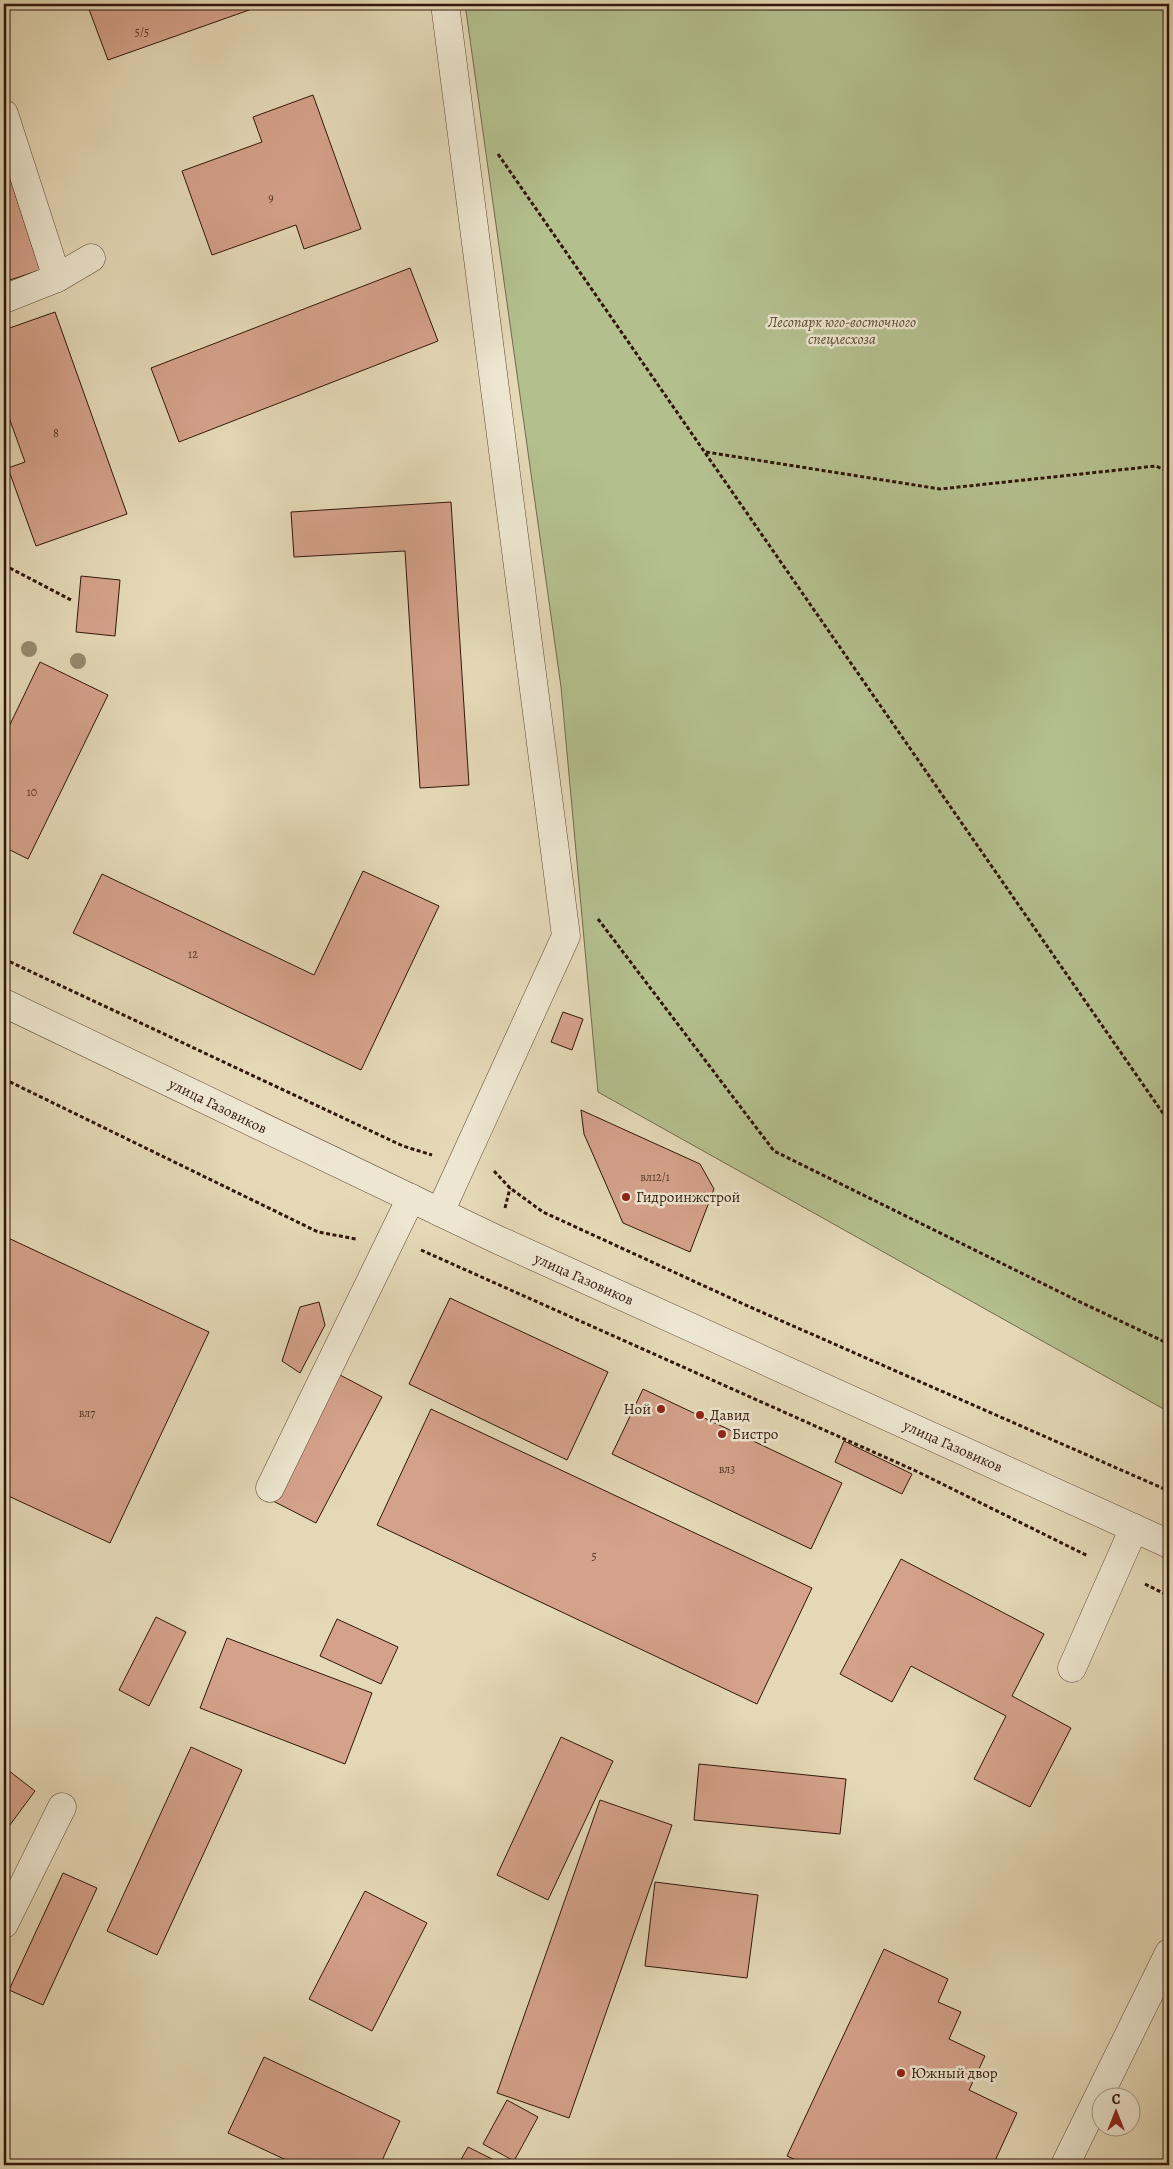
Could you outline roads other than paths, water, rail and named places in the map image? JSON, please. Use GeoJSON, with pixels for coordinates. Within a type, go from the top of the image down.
{"type":"FeatureCollection","features":[{"type":"Feature","properties":{"kind":"street"},"geometry":{"type":"LineString","coordinates":[[440,1212],[566,936],[445,4]]}},
{"type":"Feature","properties":{"kind":"street"},"geometry":{"type":"LineString","coordinates":[[4,114],[57,278]]}},
{"type":"Feature","properties":{"kind":"street"},"geometry":{"type":"LineString","coordinates":[[4,299],[57,278],[91,258]]}},
{"type":"Feature","properties":{"kind":"street","name":"улица Газовиков"},"geometry":{"type":"LineString","coordinates":[[4,1003],[440,1212],[1169,1544]]}},
{"type":"Feature","properties":{"kind":"street"},"geometry":{"type":"LineString","coordinates":[[270,1488],[390,1245],[411,1198]]}},
{"type":"Feature","properties":{"kind":"street"},"geometry":{"type":"LineString","coordinates":[[1072,1668],[1134,1528]]}},
{"type":"Feature","properties":{"kind":"street"},"geometry":{"type":"LineString","coordinates":[[4,1924],[62,1807]]}},
{"type":"Feature","properties":{"kind":"street"},"geometry":{"type":"LineString","coordinates":[[1064,2165],[1169,1953]]}},
{"type":"Feature","properties":{"kind":"place","name":"Гидроинжстрой"},"geometry":{"type":"Point","coordinates":[626,1197]}},
{"type":"Feature","properties":{"kind":"place","name":"Ной"},"geometry":{"type":"Point","coordinates":[661,1409]}},
{"type":"Feature","properties":{"kind":"place","name":"Давид"},"geometry":{"type":"Point","coordinates":[700,1415]}},
{"type":"Feature","properties":{"kind":"place","name":"Бистро"},"geometry":{"type":"Point","coordinates":[722,1434]}},
{"type":"Feature","properties":{"kind":"place","name":"Южный двор"},"geometry":{"type":"Point","coordinates":[901,2073]}},
{"type":"Feature","properties":{"kind":"park label","name":"Лесопарк юго-восточного спецлесхоза"},"geometry":{"type":"Point","coordinates":[842,330]}}]}
